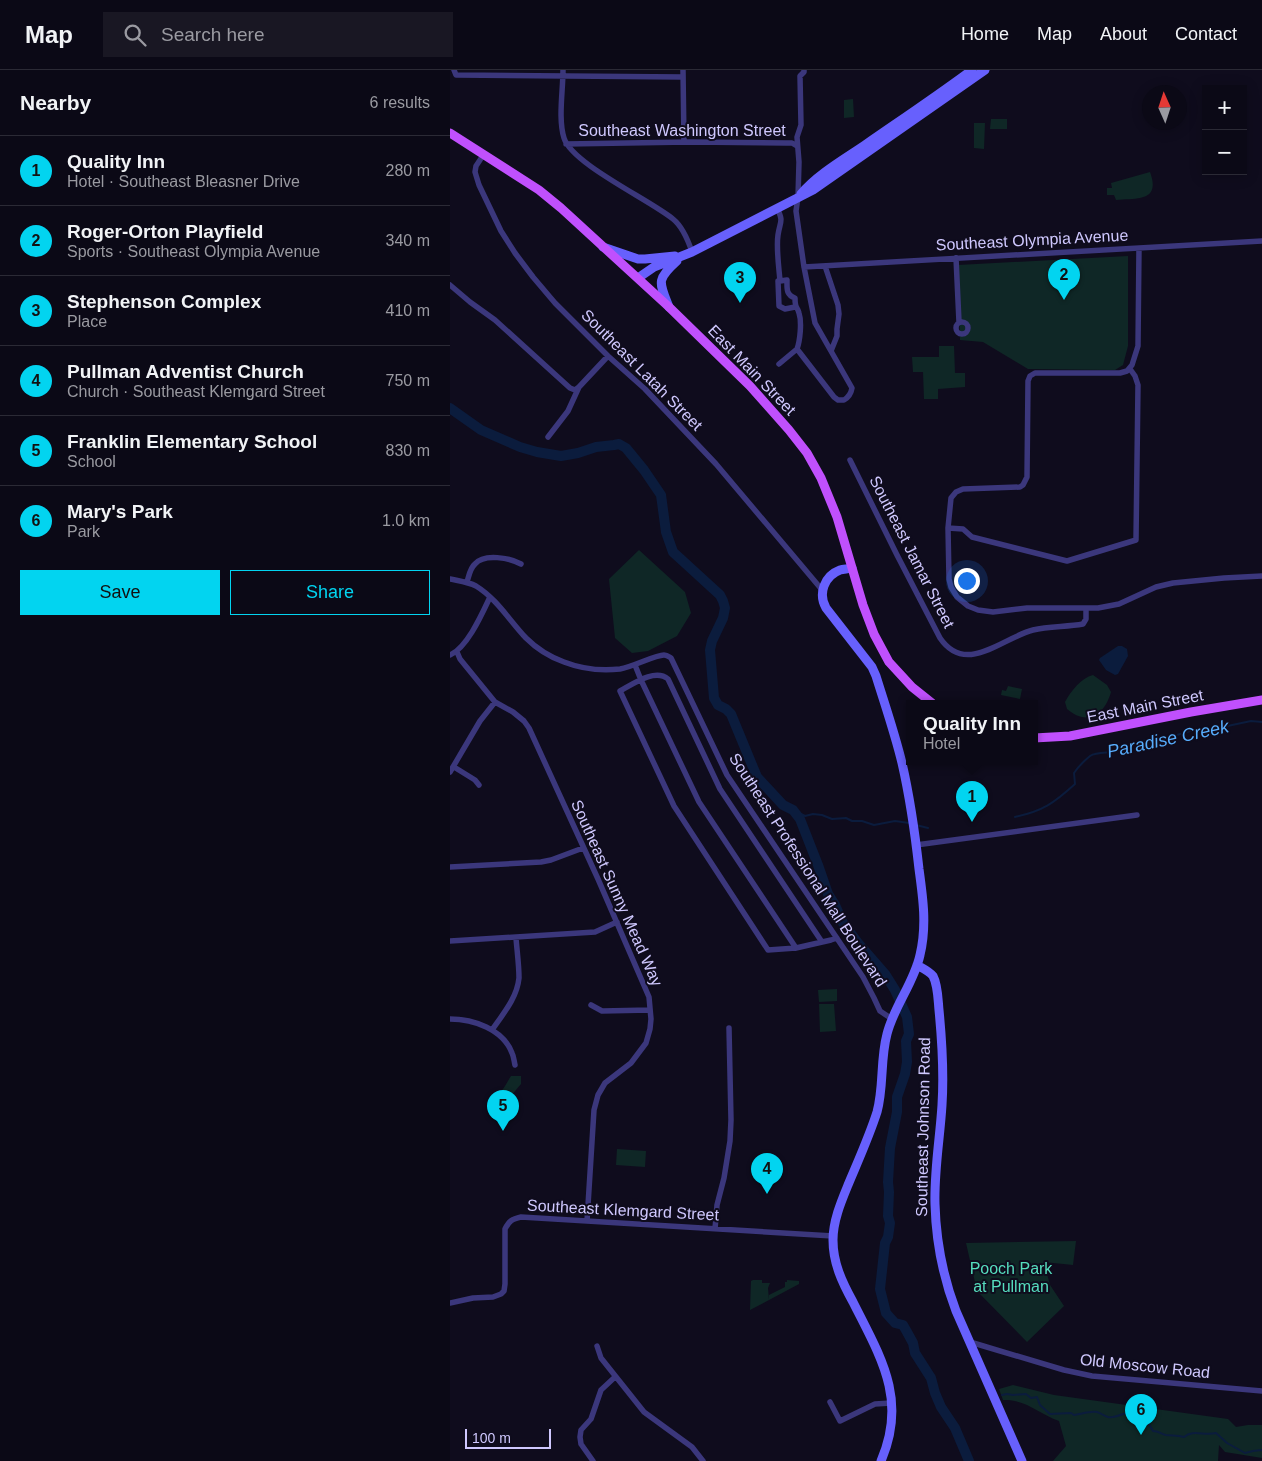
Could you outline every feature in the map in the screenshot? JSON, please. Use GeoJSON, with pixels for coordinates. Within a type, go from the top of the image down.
{"type":"FeatureCollection","features":[{"type":"Feature","properties":{"kind":"main road","name":"East Main Street"},"geometry":{"type":"LineString","coordinates":[[450,133],[539,190],[561,208],[669,307],[750,386],[789,430],[807,454],[821,478],[837,517],[862,605],[874,634],[890,662],[912,687],[928,700]]}},
{"type":"Feature","properties":{"kind":"main road","name":"East Main Street"},"geometry":{"type":"LineString","coordinates":[[1038,738],[1070,736],[1262,700]]}},
{"type":"Feature","properties":{"kind":"street"},"geometry":{"type":"LineString","coordinates":[[797,349],[834,397],[841,401],[850,395],[852,388],[815,323],[796,212],[799,152],[797,137],[801,125],[800,76],[804,70]]}},
{"type":"Feature","properties":{"kind":"street"},"geometry":{"type":"LineString","coordinates":[[798,196],[808,185],[972,70]]}},
{"type":"Feature","properties":{"kind":"street"},"geometry":{"type":"LineString","coordinates":[[638,278],[654,267],[692,252],[798,196],[813,190],[984,70]]}},
{"type":"Feature","properties":{"kind":"street"},"geometry":{"type":"LineString","coordinates":[[455,73],[683,73],[684,142]]}},
{"type":"Feature","properties":{"kind":"street"},"geometry":{"type":"LineString","coordinates":[[563,73],[562,122],[566,144],[582,160],[674,219],[688,240],[692,252]]}},
{"type":"Feature","properties":{"kind":"street","name":"Southeast Washington Street"},"geometry":{"type":"LineString","coordinates":[[566,144],[684,142],[792,143],[797,146]]}},
{"type":"Feature","properties":{"kind":"street","name":"Southeast Latah Street"},"geometry":{"type":"LineString","coordinates":[[484,154],[476,166],[476,178],[488,206],[515,254],[555,303],[645,390],[716,464],[823,590]]}},
{"type":"Feature","properties":{"kind":"street"},"geometry":{"type":"LineString","coordinates":[[777,208],[781,216],[778,235],[779,306],[785,309],[795,307]]}},
{"type":"Feature","properties":{"kind":"street","name":"Southeast Olympia Avenue"},"geometry":{"type":"LineString","coordinates":[[804,267],[1262,241]]}},
{"type":"Feature","properties":{"kind":"street"},"geometry":{"type":"LineString","coordinates":[[603,247],[645,259],[662,256],[683,256]]}},
{"type":"Feature","properties":{"kind":"street"},"geometry":{"type":"LineString","coordinates":[[1139,248],[1138,346],[1136,357],[1130,369],[1116,374],[1032,374],[1028,382],[1028,473],[1023,485],[1016,487],[963,489],[956,492],[949,502],[949,579],[951,587],[957,597],[968,606],[986,612],[1028,608],[1098,608],[1119,604],[1156,587],[1174,583],[1262,576]]}},
{"type":"Feature","properties":{"kind":"street"},"geometry":{"type":"LineString","coordinates":[[669,307],[660,282],[661,277],[683,256]]}},
{"type":"Feature","properties":{"kind":"street"},"geometry":{"type":"LineString","coordinates":[[956,258],[958,322]]}},
{"type":"Feature","properties":{"kind":"street"},"geometry":{"type":"LineString","coordinates":[[825,266],[838,305],[839,314],[838,333],[830,351]]}},
{"type":"Feature","properties":{"kind":"street"},"geometry":{"type":"LineString","coordinates":[[779,364],[797,349],[800,340],[799,313],[795,307],[795,298],[790,296],[788,292],[787,280],[780,281]]}},
{"type":"Feature","properties":{"kind":"street"},"geometry":{"type":"LineString","coordinates":[[451,287],[495,320],[570,388],[576,390],[579,387]]}},
{"type":"Feature","properties":{"kind":"street"},"geometry":{"type":"LineString","coordinates":[[824,340],[830,343],[835,340]]}},
{"type":"Feature","properties":{"kind":"street"},"geometry":{"type":"LineString","coordinates":[[548,437],[568,411],[579,387],[608,356]]}},
{"type":"Feature","properties":{"kind":"street"},"geometry":{"type":"LineString","coordinates":[[948,528],[963,528],[972,537],[1067,561],[1136,540],[1138,385],[1136,376],[1130,369]]}},
{"type":"Feature","properties":{"kind":"street","name":"Southeast Jamar Street"},"geometry":{"type":"LineString","coordinates":[[850,460],[897,555],[946,647],[957,653],[970,655],[984,652],[1033,630],[1083,624],[1086,619],[1086,608]]}},
{"type":"Feature","properties":{"kind":"street"},"geometry":{"type":"LineString","coordinates":[[450,580],[467,582],[475,563],[480,559],[513,560],[520,564]]}},
{"type":"Feature","properties":{"kind":"street"},"geometry":{"type":"LineString","coordinates":[[852,568],[838,571],[832,575],[826,581],[822,598],[826,608],[869,662],[876,676],[902,764],[915,834],[924,923],[923,942],[917,965],[893,1016],[883,1053],[877,1109],[842,1202],[833,1236],[835,1263],[840,1277],[882,1360],[886,1372],[891,1403],[890,1431],[881,1461]]}},
{"type":"Feature","properties":{"kind":"street","name":"Southeast Professional Mall Boulevard"},"geometry":{"type":"LineString","coordinates":[[467,582],[499,605],[526,638],[538,648],[557,659],[595,670],[621,669],[662,655],[671,658],[727,775],[863,977],[880,1011],[893,1016]]}},
{"type":"Feature","properties":{"kind":"street"},"geometry":{"type":"LineString","coordinates":[[450,655],[457,652],[474,628],[490,597]]}},
{"type":"Feature","properties":{"kind":"street","name":"Southeast Sunny Mead Way"},"geometry":{"type":"LineString","coordinates":[[457,652],[460,659],[495,702],[513,712],[529,728],[649,997],[650,1029],[646,1043],[631,1063],[605,1083],[598,1095],[594,1110],[587,1221]]}},
{"type":"Feature","properties":{"kind":"street"},"geometry":{"type":"LineString","coordinates":[[635,665],[700,802],[796,948]]}},
{"type":"Feature","properties":{"kind":"street"},"geometry":{"type":"LineString","coordinates":[[822,942],[720,789],[668,679],[663,675],[656,674],[620,690],[674,806],[768,950],[796,948],[822,942],[837,938]]}},
{"type":"Feature","properties":{"kind":"street"},"geometry":{"type":"LineString","coordinates":[[479,785],[475,780],[452,769],[480,721],[495,702]]}},
{"type":"Feature","properties":{"kind":"street"},"geometry":{"type":"LineString","coordinates":[[916,845],[1138,815]]}},
{"type":"Feature","properties":{"kind":"street"},"geometry":{"type":"LineString","coordinates":[[450,867],[541,862],[583,848]]}},
{"type":"Feature","properties":{"kind":"street"},"geometry":{"type":"LineString","coordinates":[[450,941],[595,932],[617,922]]}},
{"type":"Feature","properties":{"kind":"street"},"geometry":{"type":"LineString","coordinates":[[492,1030],[516,992],[519,978],[516,938]]}},
{"type":"Feature","properties":{"kind":"street","name":"Southeast Johnson Road"},"geometry":{"type":"LineString","coordinates":[[917,965],[932,976],[940,1019],[942,1102],[935,1188],[935,1217],[938,1244],[947,1287],[1022,1461]]}},
{"type":"Feature","properties":{"kind":"street"},"geometry":{"type":"LineString","coordinates":[[591,1005],[602,1011],[650,1010]]}},
{"type":"Feature","properties":{"kind":"street"},"geometry":{"type":"LineString","coordinates":[[450,1019],[467,1020],[492,1030],[508,1046],[515,1065]]}},
{"type":"Feature","properties":{"kind":"street"},"geometry":{"type":"LineString","coordinates":[[715,1229],[717,1204],[724,1178],[732,1120],[729,1028]]}},
{"type":"Feature","properties":{"kind":"street","name":"Southeast Klemgard Street"},"geometry":{"type":"LineString","coordinates":[[450,1303],[473,1298],[493,1297],[504,1291],[505,1229],[514,1218],[833,1236]]}},
{"type":"Feature","properties":{"kind":"street","name":"Old Moscow Road"},"geometry":{"type":"LineString","coordinates":[[970,1342],[1064,1370],[1092,1376],[1262,1391]]}},
{"type":"Feature","properties":{"kind":"street"},"geometry":{"type":"LineString","coordinates":[[597,1346],[600,1355],[615,1377],[644,1412],[692,1448],[703,1461]]}},
{"type":"Feature","properties":{"kind":"street"},"geometry":{"type":"LineString","coordinates":[[593,1461],[581,1444],[581,1430],[591,1419],[601,1390],[615,1377]]}},
{"type":"Feature","properties":{"kind":"street"},"geometry":{"type":"LineString","coordinates":[[830,1402],[840,1421],[874,1404],[891,1403]]}},
{"type":"Feature","properties":{"kind":"green space"},"geometry":{"type":"Polygon","coordinates":[[[853,99],[854,117],[844,118],[844,100],[853,99]]]}},
{"type":"Feature","properties":{"kind":"green space"},"geometry":{"type":"Polygon","coordinates":[[[991,119],[1007,119],[1007,129],[990,129],[991,119]]]}},
{"type":"Feature","properties":{"kind":"green space"},"geometry":{"type":"Polygon","coordinates":[[[974,123],[985,123],[984,149],[974,148],[974,123]]]}},
{"type":"Feature","properties":{"kind":"green space"},"geometry":{"type":"Polygon","coordinates":[[[1150,172],[1153,182],[1150,194],[1139,198],[1116,200],[1114,195],[1107,195],[1107,188],[1112,188],[1111,183],[1150,172]]]}},
{"type":"Feature","properties":{"kind":"green space"},"geometry":{"type":"Polygon","coordinates":[[[1128,256],[1128,346],[1123,365],[1115,370],[1028,369],[983,342],[960,340],[958,265],[1128,256]]]}},
{"type":"Feature","properties":{"kind":"green space"},"geometry":{"type":"Polygon","coordinates":[[[939,346],[954,346],[955,373],[965,373],[965,387],[938,389],[938,399],[924,399],[923,372],[913,372],[912,357],[939,357],[939,346]]]}},
{"type":"Feature","properties":{"kind":"green space"},"geometry":{"type":"Polygon","coordinates":[[[639,550],[685,592],[691,613],[677,636],[648,651],[632,653],[615,638],[609,579],[639,550]]]}},
{"type":"Feature","properties":{"kind":"green space"},"geometry":{"type":"Polygon","coordinates":[[[1093,675],[1107,685],[1111,692],[1100,712],[1095,716],[1082,717],[1067,709],[1065,702],[1084,679],[1093,675]]]}},
{"type":"Feature","properties":{"kind":"green space"},"geometry":{"type":"Polygon","coordinates":[[[1008,686],[1022,689],[1020,699],[1001,695],[1002,690],[1006,691],[1008,686]]]}},
{"type":"Feature","properties":{"kind":"green space"},"geometry":{"type":"Polygon","coordinates":[[[837,989],[837,1001],[819,1002],[818,990],[837,989]]]}},
{"type":"Feature","properties":{"kind":"green space"},"geometry":{"type":"Polygon","coordinates":[[[819,1004],[834,1004],[836,1031],[820,1032],[819,1004]]]}},
{"type":"Feature","properties":{"kind":"green space"},"geometry":{"type":"Polygon","coordinates":[[[511,1076],[521,1076],[521,1084],[506,1099],[500,1093],[511,1076]]]}},
{"type":"Feature","properties":{"kind":"green space"},"geometry":{"type":"Polygon","coordinates":[[[617,1149],[646,1151],[645,1167],[616,1165],[617,1149]]]}},
{"type":"Feature","properties":{"kind":"green space","name":"Pooch Park at Pullman"},"geometry":{"type":"Polygon","coordinates":[[[1076,1241],[1073,1265],[1044,1262],[1050,1285],[1064,1306],[1027,1342],[977,1291],[966,1243],[1076,1241]]]}},
{"type":"Feature","properties":{"kind":"green space"},"geometry":{"type":"Polygon","coordinates":[[[762,1280],[762,1283],[770,1283],[768,1288],[769,1300],[750,1310],[751,1281],[762,1280]]]}},
{"type":"Feature","properties":{"kind":"green space"},"geometry":{"type":"Polygon","coordinates":[[[787,1280],[799,1281],[799,1284],[769,1300],[769,1295],[785,1287],[787,1280]]]}},
{"type":"Feature","properties":{"kind":"green space"},"geometry":{"type":"Polygon","coordinates":[[[1013,1385],[1054,1395],[1228,1419],[1236,1427],[1262,1425],[1262,1458],[1225,1452],[1219,1445],[1218,1461],[1053,1461],[1066,1446],[1059,1421],[1026,1404],[1003,1400],[999,1389],[1013,1385]]]}},
{"type":"Feature","properties":{"kind":"water"},"geometry":{"type":"Polygon","coordinates":[[[1118,646],[1127,649],[1128,656],[1118,674],[1115,675],[1106,670],[1099,660],[1118,646]]]}},
{"type":"Feature","properties":{"kind":"waterway"},"geometry":{"type":"LineString","coordinates":[[450,408],[481,430],[520,447],[537,452],[561,456],[596,447],[619,444],[626,448],[661,495],[666,532],[673,552],[720,595],[723,601],[725,608],[723,618],[712,641],[710,650],[714,698],[718,705],[731,714],[757,777],[783,805],[793,810],[800,819],[828,894],[843,923],[885,974],[895,990],[907,1017],[909,1034],[906,1041],[907,1062],[897,1097],[897,1112],[890,1148],[888,1182],[888,1216],[890,1223],[885,1243],[880,1289],[886,1313],[895,1323],[903,1325],[907,1332],[913,1343],[915,1353],[931,1378],[941,1407],[955,1428],[969,1461]]}},
{"type":"Feature","properties":{"kind":"waterway","name":"Paradise Creek"},"geometry":{"type":"LineString","coordinates":[[1015,817],[1041,809],[1061,796],[1075,784],[1074,773],[1092,755],[1113,752],[1145,740],[1158,740],[1164,743],[1177,735],[1190,731],[1204,731],[1251,721],[1262,722]]}},
{"type":"Feature","properties":{"kind":"waterway","name":"Paradise Creek"},"geometry":{"type":"LineString","coordinates":[[793,810],[805,816],[813,814],[832,819],[846,818],[874,825],[895,821],[909,823]]}},
{"type":"Feature","properties":{"kind":"waterway","name":"Paradise Creek"},"geometry":{"type":"LineString","coordinates":[[916,825],[928,828]]}},
{"type":"Feature","properties":{"kind":"waterway"},"geometry":{"type":"LineString","coordinates":[[1002,1395],[1026,1394],[1031,1398],[1037,1397],[1040,1405],[1050,1414],[1071,1413],[1074,1415],[1098,1412],[1112,1417],[1134,1413],[1142,1416],[1153,1431],[1164,1435],[1184,1437],[1191,1433],[1216,1433],[1227,1443],[1245,1453],[1262,1450]]}},
{"type":"Feature","properties":{"kind":"place","name":"Roger-Orton Playfield"},"geometry":{"type":"Point","coordinates":[1064,300]}},
{"type":"Feature","properties":{"kind":"place","name":"Stephenson Complex"},"geometry":{"type":"Point","coordinates":[740,303]}},
{"type":"Feature","properties":{"kind":"place","name":"Quality Inn"},"geometry":{"type":"Point","coordinates":[972,822]}},
{"type":"Feature","properties":{"kind":"place","name":"Franklin Elementary School"},"geometry":{"type":"Point","coordinates":[503,1131]}},
{"type":"Feature","properties":{"kind":"place","name":"Pullman Adventist Church"},"geometry":{"type":"Point","coordinates":[767,1194]}},
{"type":"Feature","properties":{"kind":"place","name":"Mary's Park"},"geometry":{"type":"Point","coordinates":[1141,1435]}}]}
